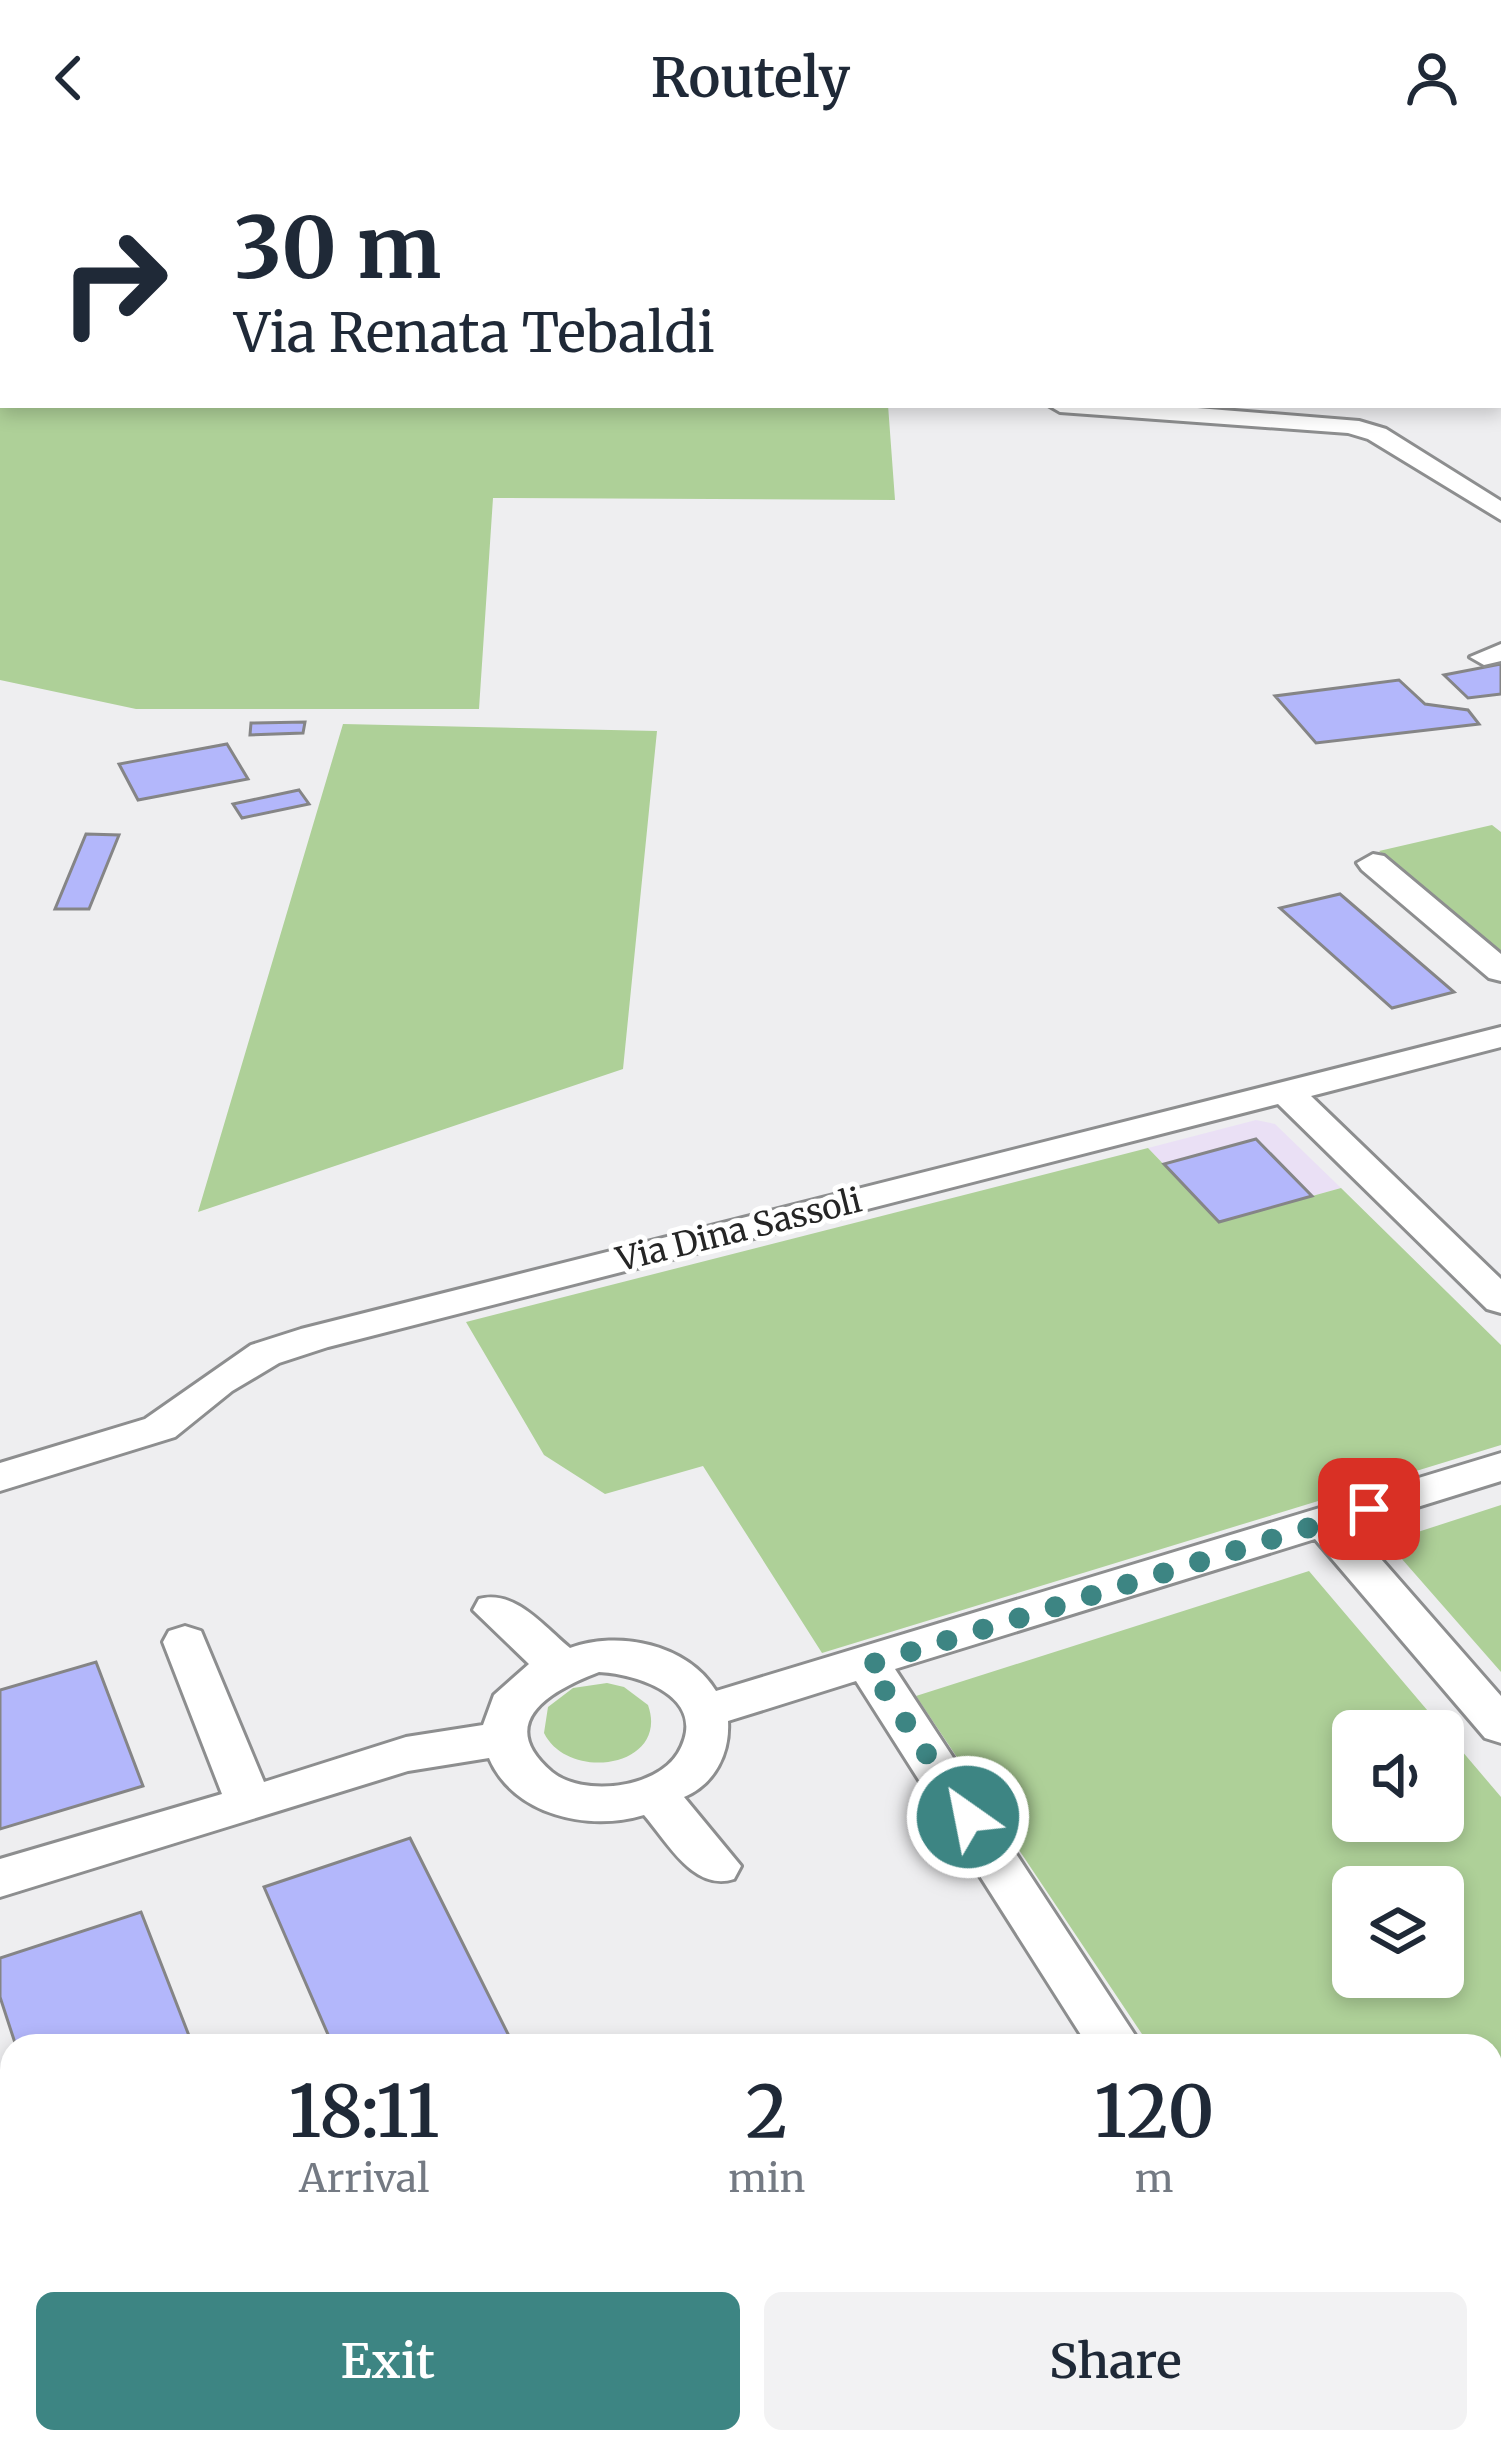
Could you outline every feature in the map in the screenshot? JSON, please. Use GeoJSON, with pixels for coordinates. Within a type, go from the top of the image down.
{"type":"FeatureCollection","features":[{"type":"Feature","properties":{"kind":"street"},"geometry":{"type":"LineString","coordinates":[[1101,408],[1350,426],[1377,434],[1501,512]]}},
{"type":"Feature","properties":{"kind":"street"},"geometry":{"type":"LineString","coordinates":[[1372,863],[1501,971]]}},
{"type":"Feature","properties":{"kind":"street","name":"Via Dina Sassoli"},"geometry":{"type":"LineString","coordinates":[[0,1477],[160,1428],[218,1382],[265,1354],[314,1338],[1501,1036]]}},
{"type":"Feature","properties":{"kind":"street"},"geometry":{"type":"LineString","coordinates":[[1285,1090],[1501,1301]]}},
{"type":"Feature","properties":{"kind":"street"},"geometry":{"type":"LineString","coordinates":[[706,1711],[1501,1467]]}},
{"type":"Feature","properties":{"kind":"street"},"geometry":{"type":"LineString","coordinates":[[1325,1523],[1501,1726]]}},
{"type":"Feature","properties":{"kind":"street"},"geometry":{"type":"LineString","coordinates":[[495,1610],[560,1665]]}},
{"type":"Feature","properties":{"kind":"street"},"geometry":{"type":"LineString","coordinates":[[185,1642],[248,1804]]}},
{"type":"Feature","properties":{"kind":"street"},"geometry":{"type":"LineString","coordinates":[[595,1657],[632,1658],[665,1668],[692,1687],[706,1711],[707,1744],[689,1774],[655,1796],[616,1806],[574,1804],[538,1790],[513,1767],[502,1738],[505,1716],[516,1695],[560,1665],[595,1657]]}},
{"type":"Feature","properties":{"kind":"street"},"geometry":{"type":"LineString","coordinates":[[868,1665],[1108,2034]]}},
{"type":"Feature","properties":{"kind":"street"},"geometry":{"type":"LineString","coordinates":[[0,1878],[406,1754],[502,1738]]}},
{"type":"Feature","properties":{"kind":"street"},"geometry":{"type":"LineString","coordinates":[[655,1796],[717,1866]]}},
{"type":"Feature","properties":{"kind":"shaded area"},"geometry":{"type":"Polygon","coordinates":[[[1256,1120],[1275,1124],[1341,1188],[1219,1222],[1148,1148],[1256,1120]]]}},
{"type":"Feature","properties":{"kind":"green space"},"geometry":{"type":"Polygon","coordinates":[[[0,408],[888,408],[895,500],[493,498],[479,709],[136,709],[0,680],[0,408]]]}},
{"type":"Feature","properties":{"kind":"green space"},"geometry":{"type":"Polygon","coordinates":[[[343,724],[657,731],[623,1069],[198,1212],[343,724]]]}},
{"type":"Feature","properties":{"kind":"green space"},"geometry":{"type":"Polygon","coordinates":[[[1492,825],[1501,832],[1501,951],[1379,851],[1492,825]]]}},
{"type":"Feature","properties":{"kind":"green space"},"geometry":{"type":"Polygon","coordinates":[[[1148,1148],[1219,1222],[1341,1188],[1501,1345],[1501,1445],[822,1653],[703,1466],[605,1494],[544,1455],[466,1322],[1148,1148]]]}},
{"type":"Feature","properties":{"kind":"green space"},"geometry":{"type":"Polygon","coordinates":[[[1501,1505],[1501,1672],[1387,1542],[1501,1505]]]}},
{"type":"Feature","properties":{"kind":"green space"},"geometry":{"type":"Polygon","coordinates":[[[1309,1571],[1427,1710],[1332,1710],[1332,1842],[1464,1842],[1464,1753],[1501,1797],[1501,2034],[1142,2034],[916,1696],[1309,1571]]]}},
{"type":"Feature","properties":{"kind":"green space"},"geometry":{"type":"Polygon","coordinates":[[[607,1683],[624,1687],[648,1705],[651,1726],[645,1743],[614,1761],[574,1758],[557,1749],[544,1733],[548,1707],[573,1688],[607,1683]]]}},
{"type":"Feature","properties":{"kind":"building"},"geometry":{"type":"Polygon","coordinates":[[[1501,664],[1501,694],[1468,698],[1444,675],[1501,664]]]}},
{"type":"Feature","properties":{"kind":"building"},"geometry":{"type":"Polygon","coordinates":[[[1399,680],[1425,704],[1468,710],[1479,724],[1316,743],[1275,696],[1399,680]]]}},
{"type":"Feature","properties":{"kind":"building"},"geometry":{"type":"Polygon","coordinates":[[[305,722],[303,733],[250,735],[251,723],[305,722]]]}},
{"type":"Feature","properties":{"kind":"building"},"geometry":{"type":"Polygon","coordinates":[[[227,744],[248,779],[138,800],[119,764],[227,744]]]}},
{"type":"Feature","properties":{"kind":"building"},"geometry":{"type":"Polygon","coordinates":[[[299,790],[309,804],[242,818],[233,804],[299,790]]]}},
{"type":"Feature","properties":{"kind":"building"},"geometry":{"type":"Polygon","coordinates":[[[86,834],[119,835],[89,909],[55,909],[86,834]]]}},
{"type":"Feature","properties":{"kind":"building"},"geometry":{"type":"Polygon","coordinates":[[[1340,894],[1454,992],[1392,1008],[1280,908],[1340,894]]]}},
{"type":"Feature","properties":{"kind":"building"},"geometry":{"type":"Polygon","coordinates":[[[1256,1139],[1312,1196],[1219,1222],[1164,1164],[1256,1139]]]}},
{"type":"Feature","properties":{"kind":"building"},"geometry":{"type":"Polygon","coordinates":[[[96,1662],[143,1786],[0,1829],[0,1690],[96,1662]]]}},
{"type":"Feature","properties":{"kind":"building"},"geometry":{"type":"Polygon","coordinates":[[[410,1838],[508,2034],[328,2034],[264,1887],[410,1838]]]}},
{"type":"Feature","properties":{"kind":"building"},"geometry":{"type":"Polygon","coordinates":[[[141,1912],[188,2034],[12,2034],[0,1997],[0,1958],[141,1912]]]}},
{"type":"Feature","properties":{"kind":"route"},"geometry":{"type":"LineString","coordinates":[[968,1817],[868,1665],[1369,1509]]}}]}
